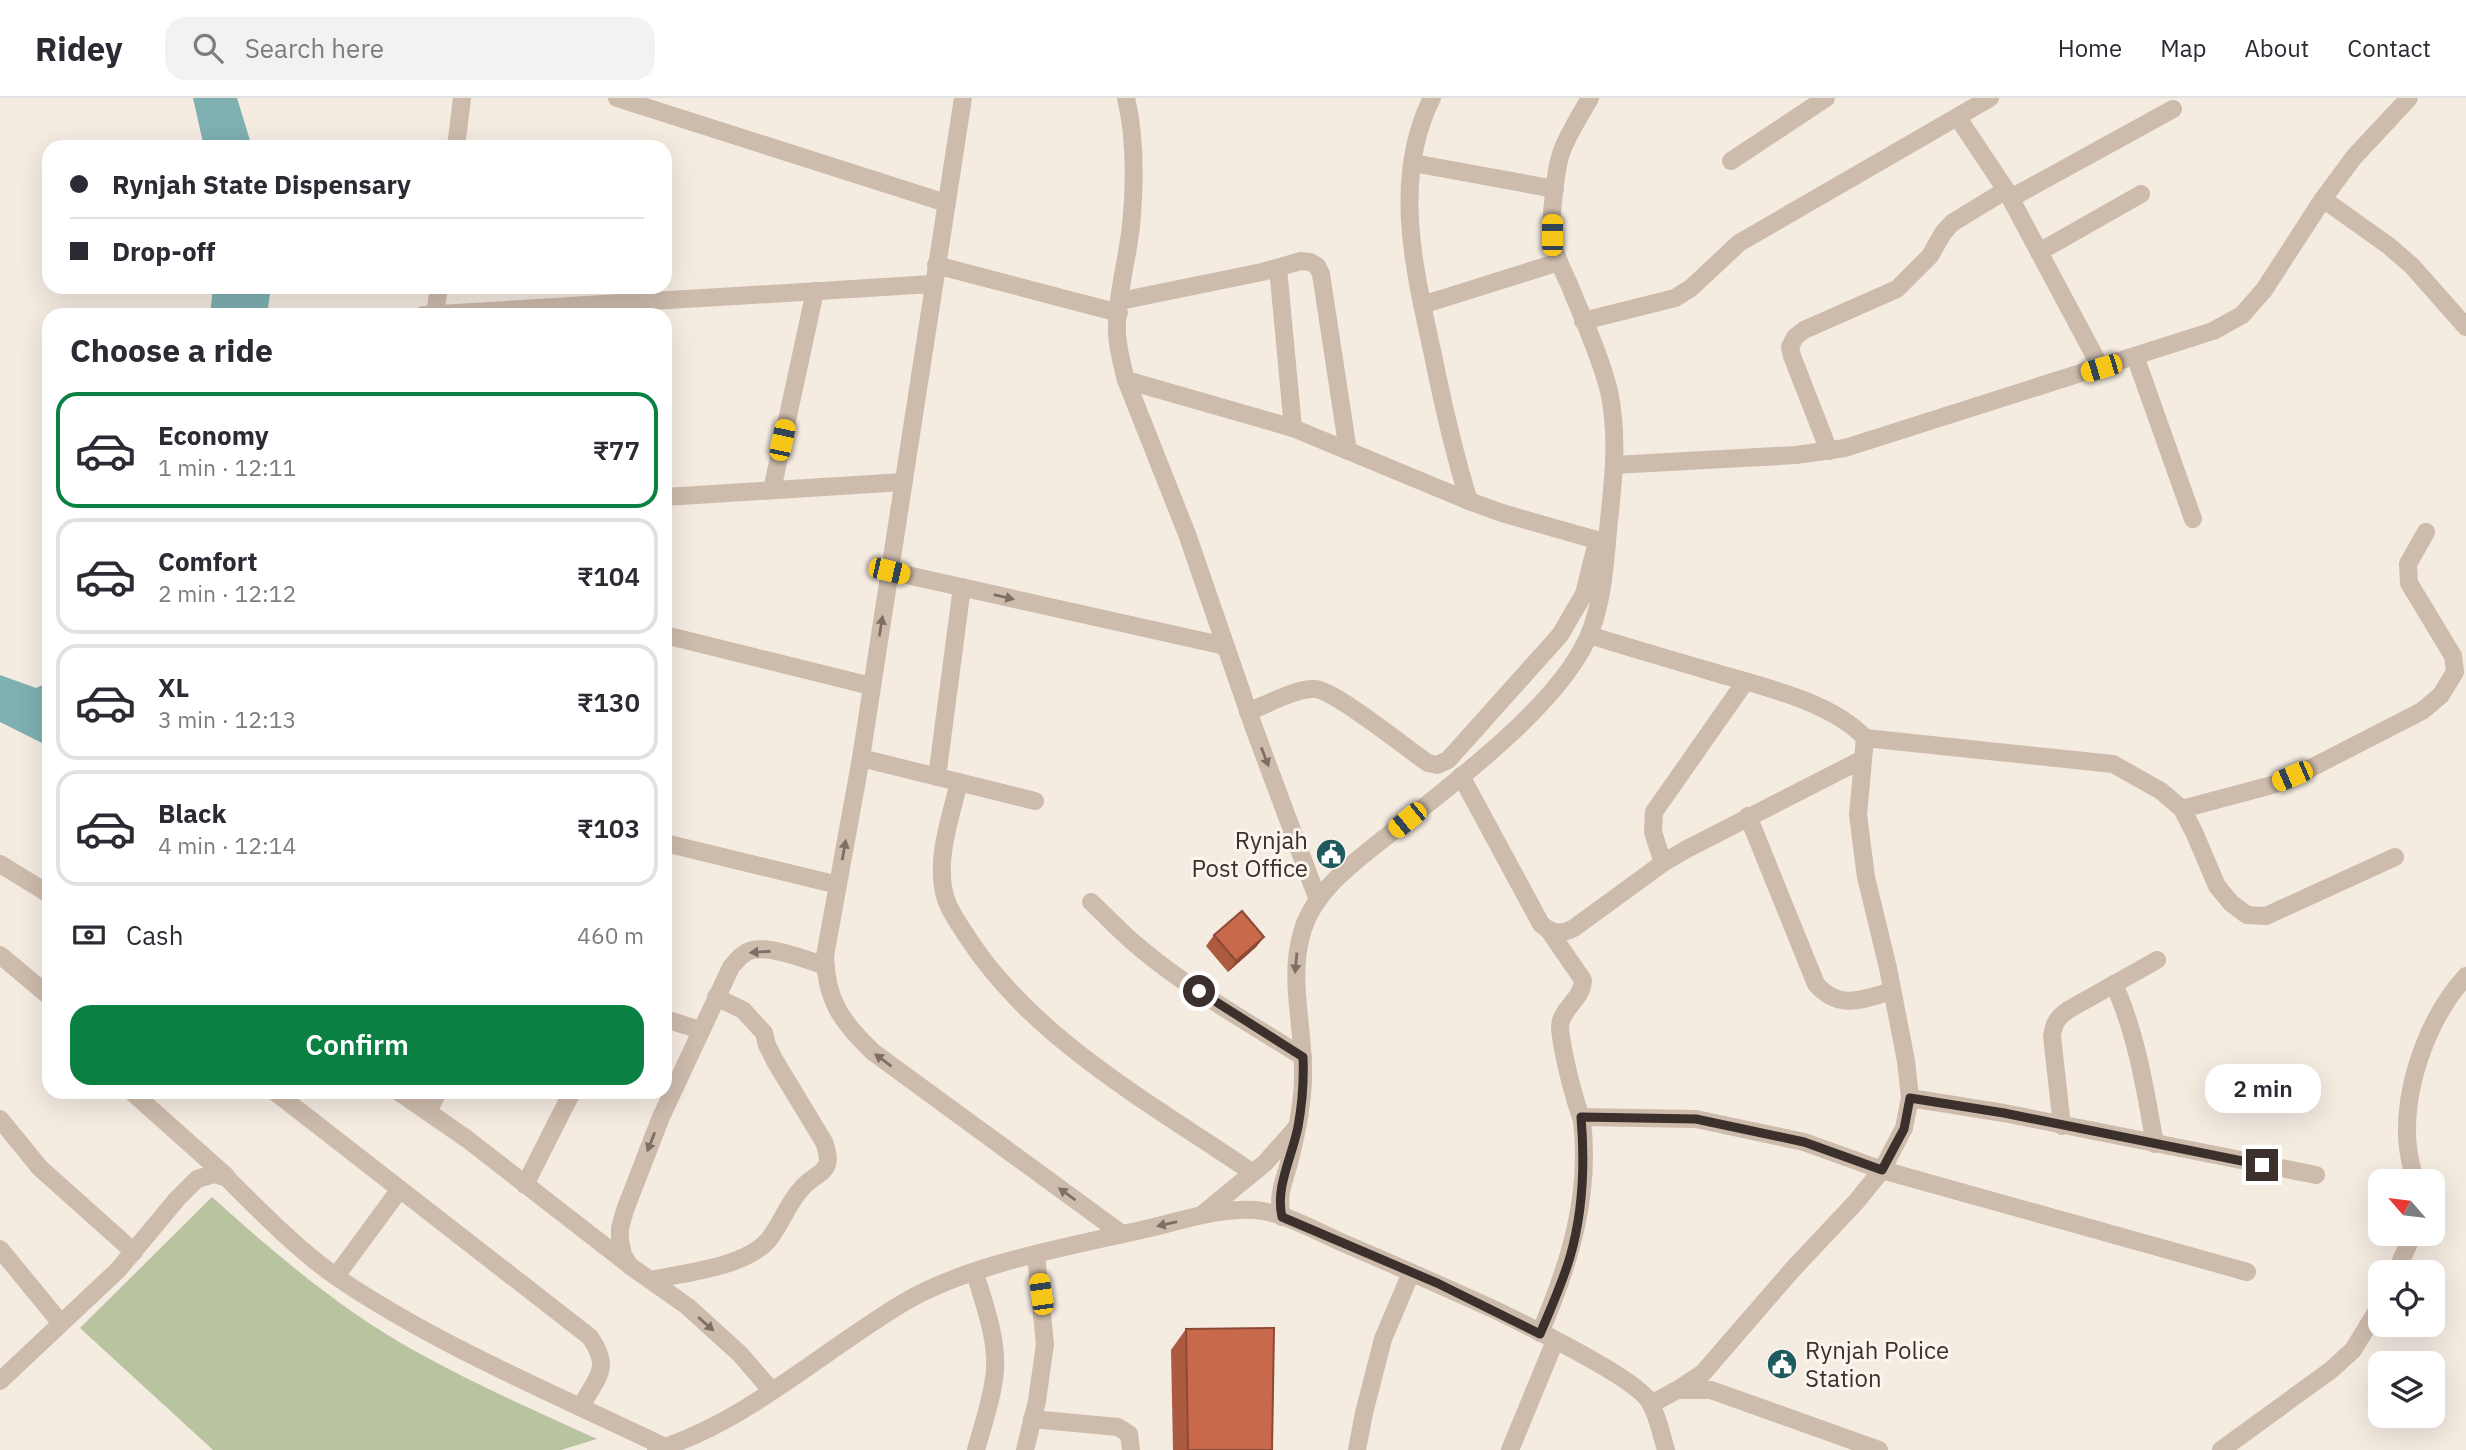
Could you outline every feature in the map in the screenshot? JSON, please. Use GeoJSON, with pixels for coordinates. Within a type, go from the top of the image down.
{"type":"FeatureCollection","features":[{"type":"Feature","properties":{"kind":"street"},"geometry":{"type":"LineString","coordinates":[[457,140],[462,98]]}},
{"type":"Feature","properties":{"kind":"street"},"geometry":{"type":"LineString","coordinates":[[617,98],[946,203]]}},
{"type":"Feature","properties":{"kind":"street"},"geometry":{"type":"LineString","coordinates":[[963,98],[825,966],[826,979],[841,1018],[873,1052],[1122,1234]]}},
{"type":"Feature","properties":{"kind":"street"},"geometry":{"type":"LineString","coordinates":[[1126,98],[1133,152],[1133,181],[1119,307],[1119,354],[1126,380],[1186,534],[1318,900]]}},
{"type":"Feature","properties":{"kind":"street"},"geometry":{"type":"LineString","coordinates":[[1432,98],[1418,137],[1409,212],[1422,305],[1446,422],[1469,501]]}},
{"type":"Feature","properties":{"kind":"street"},"geometry":{"type":"LineString","coordinates":[[1248,712],[1301,691],[1316,689],[1340,701],[1427,763],[1437,765],[1448,760],[1560,635],[1584,594],[1602,542],[1615,465],[1615,425],[1608,387],[1559,262],[1552,235],[1555,189],[1562,150],[1590,98]]}},
{"type":"Feature","properties":{"kind":"street"},"geometry":{"type":"LineString","coordinates":[[1583,321],[1675,298],[1691,288],[1739,243],[1990,98]]}},
{"type":"Feature","properties":{"kind":"street"},"geometry":{"type":"LineString","coordinates":[[1615,465],[1829,451],[2213,331],[2242,315],[2264,290],[2323,198],[2354,157],[2409,98]]}},
{"type":"Feature","properties":{"kind":"street"},"geometry":{"type":"LineString","coordinates":[[1731,161],[1822,99]]}},
{"type":"Feature","properties":{"kind":"street"},"geometry":{"type":"LineString","coordinates":[[1829,451],[1792,356],[1790,347],[1795,337],[1804,330],[1897,289],[1924,263],[1952,223],[2173,110]]}},
{"type":"Feature","properties":{"kind":"street"},"geometry":{"type":"LineString","coordinates":[[1958,118],[2009,194],[2101,368]]}},
{"type":"Feature","properties":{"kind":"street"},"geometry":{"type":"LineString","coordinates":[[1413,163],[1555,189]]}},
{"type":"Feature","properties":{"kind":"street"},"geometry":{"type":"LineString","coordinates":[[2039,252],[2141,194]]}},
{"type":"Feature","properties":{"kind":"street"},"geometry":{"type":"LineString","coordinates":[[2323,198],[2412,266],[2466,327]]}},
{"type":"Feature","properties":{"kind":"street"},"geometry":{"type":"LineString","coordinates":[[936,265],[1119,307],[1301,261],[1310,262],[1317,266],[1321,274],[1348,451]]}},
{"type":"Feature","properties":{"kind":"street"},"geometry":{"type":"LineString","coordinates":[[1422,305],[1559,262]]}},
{"type":"Feature","properties":{"kind":"street"},"geometry":{"type":"LineString","coordinates":[[1279,268],[1293,428]]}},
{"type":"Feature","properties":{"kind":"street"},"geometry":{"type":"LineString","coordinates":[[653,308],[815,291],[933,284]]}},
{"type":"Feature","properties":{"kind":"street"},"geometry":{"type":"LineString","coordinates":[[772,490],[815,291]]}},
{"type":"Feature","properties":{"kind":"street"},"geometry":{"type":"LineString","coordinates":[[2136,356],[2193,520]]}},
{"type":"Feature","properties":{"kind":"street"},"geometry":{"type":"LineString","coordinates":[[1126,380],[1293,428],[1469,501],[1602,542]]}},
{"type":"Feature","properties":{"kind":"street"},"geometry":{"type":"LineString","coordinates":[[672,497],[903,482]]}},
{"type":"Feature","properties":{"kind":"street"},"geometry":{"type":"LineString","coordinates":[[2182,809],[2272,785],[2311,768],[2421,711],[2441,695],[2455,672],[2453,656],[2409,583],[2408,565],[2426,532]]}},
{"type":"Feature","properties":{"kind":"street"},"geometry":{"type":"LineString","coordinates":[[1282,1217],[1279,1206],[1280,1191],[1298,1125],[1303,1057],[1297,1014],[1296,965],[1306,920],[1318,900],[1371,849],[1506,737],[1570,669],[1589,635],[1602,591],[1602,542]]}},
{"type":"Feature","properties":{"kind":"street"},"geometry":{"type":"LineString","coordinates":[[889,571],[1225,646]]}},
{"type":"Feature","properties":{"kind":"street"},"geometry":{"type":"LineString","coordinates":[[937,777],[962,587]]}},
{"type":"Feature","properties":{"kind":"street"},"geometry":{"type":"LineString","coordinates":[[1589,635],[1809,703],[1855,727],[1865,738],[2113,764],[2161,791],[2182,809],[2217,886],[2231,903],[2247,915],[2266,916],[2395,857]]}},
{"type":"Feature","properties":{"kind":"street"},"geometry":{"type":"LineString","coordinates":[[672,637],[871,686]]}},
{"type":"Feature","properties":{"kind":"street"},"geometry":{"type":"LineString","coordinates":[[1663,863],[1653,832],[1654,812],[1745,682]]}},
{"type":"Feature","properties":{"kind":"street"},"geometry":{"type":"LineString","coordinates":[[1651,1404],[1703,1373],[1793,1269],[1856,1202],[1882,1170],[1904,1129],[1910,1098],[1906,1061],[1860,839],[1858,815],[1865,738]]}},
{"type":"Feature","properties":{"kind":"street"},"geometry":{"type":"LineString","coordinates":[[860,758],[1035,802]]}},
{"type":"Feature","properties":{"kind":"street"},"geometry":{"type":"LineString","coordinates":[[1550,932],[1563,933],[1574,928],[1663,863],[1748,816],[1863,759]]}},
{"type":"Feature","properties":{"kind":"street"},"geometry":{"type":"LineString","coordinates":[[1461,776],[1541,924],[1550,932],[1583,980],[1580,996],[1567,1010],[1560,1024],[1581,1117],[1584,1170],[1575,1233],[1548,1337],[1510,1450]]}},
{"type":"Feature","properties":{"kind":"street"},"geometry":{"type":"LineString","coordinates":[[959,782],[941,870],[944,894],[956,920],[995,975],[1053,1034],[1253,1173]]}},
{"type":"Feature","properties":{"kind":"street"},"geometry":{"type":"LineString","coordinates":[[1748,816],[1816,984],[1824,994],[1835,999],[1852,1001],[1892,991]]}},
{"type":"Feature","properties":{"kind":"street"},"geometry":{"type":"LineString","coordinates":[[672,845],[838,885]]}},
{"type":"Feature","properties":{"kind":"street"},"geometry":{"type":"LineString","coordinates":[[0,864],[42,890]]}},
{"type":"Feature","properties":{"kind":"street"},"geometry":{"type":"LineString","coordinates":[[1091,902],[1135,943],[1191,985],[1303,1057]]}},
{"type":"Feature","properties":{"kind":"street"},"geometry":{"type":"LineString","coordinates":[[672,1092],[731,967],[741,955],[753,950],[767,950],[825,966]]}},
{"type":"Feature","properties":{"kind":"street"},"geometry":{"type":"LineString","coordinates":[[0,955],[42,990]]}},
{"type":"Feature","properties":{"kind":"street"},"geometry":{"type":"LineString","coordinates":[[2062,1126],[2052,1036],[2054,1024],[2068,1010],[2157,960]]}},
{"type":"Feature","properties":{"kind":"street"},"geometry":{"type":"LineString","coordinates":[[2413,1169],[2407,1135],[2414,1078],[2433,1022],[2452,991],[2466,976]]}},
{"type":"Feature","properties":{"kind":"street"},"geometry":{"type":"LineString","coordinates":[[2114,984],[2129,1020],[2138,1053],[2155,1144]]}},
{"type":"Feature","properties":{"kind":"street"},"geometry":{"type":"LineString","coordinates":[[650,1280],[726,1263],[754,1253],[769,1240],[793,1198],[827,1167],[829,1156],[824,1142],[775,1061],[764,1033],[743,1010],[716,997]]}},
{"type":"Feature","properties":{"kind":"street"},"geometry":{"type":"LineString","coordinates":[[672,1021],[700,1030]]}},
{"type":"Feature","properties":{"kind":"street"},"geometry":{"type":"LineString","coordinates":[[1910,1098],[2004,1113],[2316,1175]]}},
{"type":"Feature","properties":{"kind":"street"},"geometry":{"type":"LineString","coordinates":[[140,1099],[295,1242],[336,1276],[396,1314],[474,1356],[660,1448],[713,1426],[772,1391],[901,1304],[935,1285],[1036,1255],[1122,1234],[1200,1216],[1251,1210],[1282,1217],[1412,1273],[1548,1337],[1614,1373],[1637,1388],[1651,1404],[1666,1450]]}},
{"type":"Feature","properties":{"kind":"street"},"geometry":{"type":"LineString","coordinates":[[284,1099],[590,1337],[601,1354],[602,1366],[581,1407]]}},
{"type":"Feature","properties":{"kind":"street"},"geometry":{"type":"LineString","coordinates":[[409,1099],[687,1306],[740,1354],[772,1391]]}},
{"type":"Feature","properties":{"kind":"street"},"geometry":{"type":"LineString","coordinates":[[428,1112],[434,1099]]}},
{"type":"Feature","properties":{"kind":"street"},"geometry":{"type":"LineString","coordinates":[[525,1185],[568,1099]]}},
{"type":"Feature","properties":{"kind":"street"},"geometry":{"type":"LineString","coordinates":[[630,1266],[623,1255],[620,1228],[669,1099]]}},
{"type":"Feature","properties":{"kind":"street"},"geometry":{"type":"LineString","coordinates":[[1581,1117],[1696,1119],[1804,1142],[1882,1170],[2247,1272]]}},
{"type":"Feature","properties":{"kind":"street"},"geometry":{"type":"LineString","coordinates":[[0,1119],[40,1168],[134,1252]]}},
{"type":"Feature","properties":{"kind":"street"},"geometry":{"type":"LineString","coordinates":[[1200,1216],[1253,1173],[1286,1141],[1298,1125]]}},
{"type":"Feature","properties":{"kind":"street"},"geometry":{"type":"LineString","coordinates":[[0,1381],[96,1291],[134,1252],[197,1179],[214,1174],[227,1178]]}},
{"type":"Feature","properties":{"kind":"street"},"geometry":{"type":"LineString","coordinates":[[336,1276],[400,1189]]}},
{"type":"Feature","properties":{"kind":"street"},"geometry":{"type":"LineString","coordinates":[[0,1249],[60,1322]]}},
{"type":"Feature","properties":{"kind":"street"},"geometry":{"type":"LineString","coordinates":[[1025,1450],[1045,1345],[1036,1255]]}},
{"type":"Feature","properties":{"kind":"street"},"geometry":{"type":"LineString","coordinates":[[975,1273],[989,1323],[995,1370],[976,1450]]}},
{"type":"Feature","properties":{"kind":"street"},"geometry":{"type":"LineString","coordinates":[[1357,1450],[1383,1339],[1412,1273]]}},
{"type":"Feature","properties":{"kind":"street"},"geometry":{"type":"LineString","coordinates":[[2221,1450],[2331,1370],[2353,1350],[2368,1328]]}},
{"type":"Feature","properties":{"kind":"street"},"geometry":{"type":"LineString","coordinates":[[1677,1390],[1711,1390],[1880,1450]]}},
{"type":"Feature","properties":{"kind":"street"},"geometry":{"type":"LineString","coordinates":[[1032,1419],[1118,1427],[1129,1434],[1131,1450]]}},
{"type":"Feature","properties":{"kind":"green space"},"geometry":{"type":"Polygon","coordinates":[[[212,1197],[309,1280],[388,1335],[482,1386],[597,1439],[561,1450],[213,1450],[80,1328],[212,1197]]]}},
{"type":"Feature","properties":{"kind":"water"},"geometry":{"type":"Polygon","coordinates":[[[193,98],[237,98],[250,140],[202,140],[193,98]]]}},
{"type":"Feature","properties":{"kind":"water"},"geometry":{"type":"Polygon","coordinates":[[[212,294],[270,294],[268,308],[211,308],[212,294]]]}},
{"type":"Feature","properties":{"kind":"water"},"geometry":{"type":"Polygon","coordinates":[[[0,675],[36,688],[42,685],[42,743],[0,722],[0,675]]]}},
{"type":"Feature","properties":{"kind":"building"},"geometry":{"type":"Polygon","coordinates":[[[1242,911],[1264,937],[1236,961],[1214,935],[1242,911]]]}},
{"type":"Feature","properties":{"kind":"building"},"geometry":{"type":"Polygon","coordinates":[[[1274,1328],[1272,1450],[1188,1450],[1186,1329],[1274,1328]]]}},
{"type":"Feature","properties":{"kind":"place","name":"Rynjah Post Office"},"geometry":{"type":"Point","coordinates":[1331,854]}},
{"type":"Feature","properties":{"kind":"place","name":"Rynjah Police Station"},"geometry":{"type":"Point","coordinates":[1782,1364]}},
{"type":"Feature","properties":{"kind":"route"},"geometry":{"type":"LineString","coordinates":[[1199,991],[1303,1057],[1298,1125],[1280,1191],[1279,1206],[1282,1217],[1437,1283],[1540,1334],[1571,1256],[1584,1170],[1581,1117],[1696,1119],[1804,1142],[1882,1170],[1904,1129],[1910,1098],[2004,1113],[2262,1165]]}}]}
